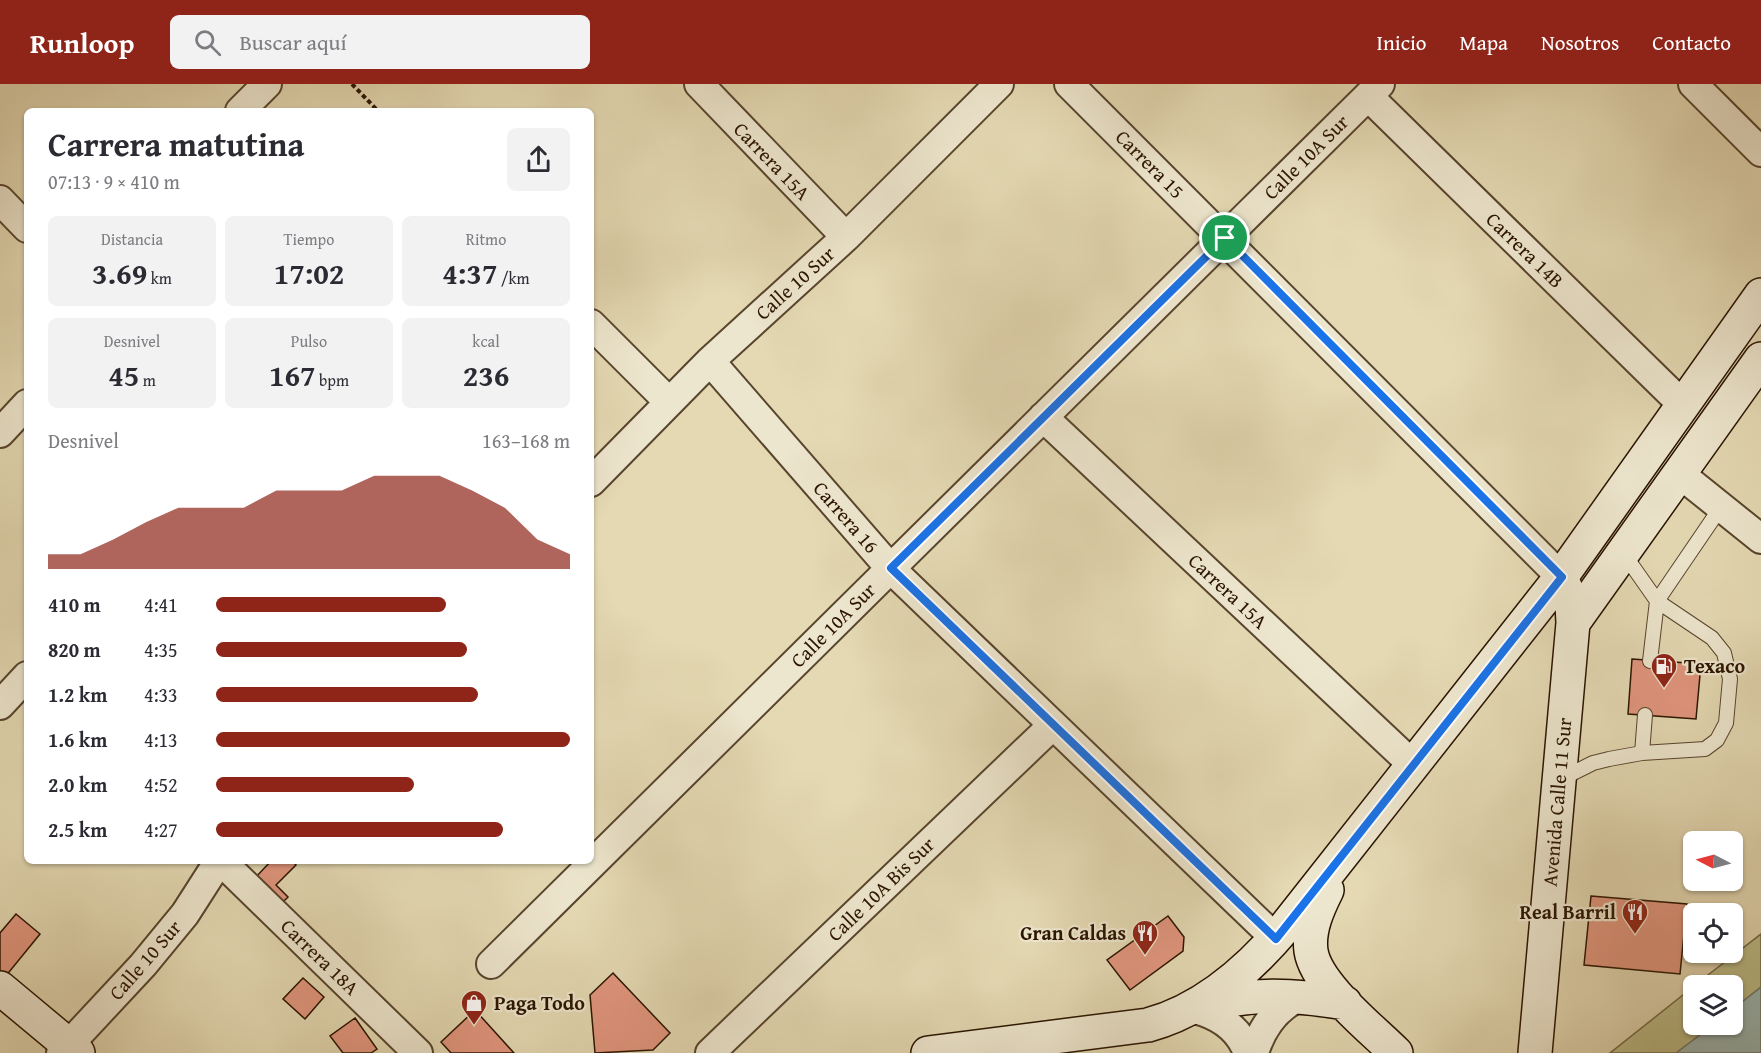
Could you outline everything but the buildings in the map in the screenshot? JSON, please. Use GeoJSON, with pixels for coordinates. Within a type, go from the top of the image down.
{"type":"FeatureCollection","features":[{"type":"Feature","properties":{"kind":"main road"},"geometry":{"type":"LineString","coordinates":[[1185,1012],[1237,978],[1276,939],[1562,577],[1761,295]]}},
{"type":"Feature","properties":{"kind":"main road"},"geometry":{"type":"LineString","coordinates":[[1573,623],[1761,359]]}},
{"type":"Feature","properties":{"kind":"main road","name":"Avenida Calle 11 Sur"},"geometry":{"type":"LineString","coordinates":[[1535,1053],[1573,623],[1570,597],[1562,577]]}},
{"type":"Feature","properties":{"kind":"main road"},"geometry":{"type":"LineString","coordinates":[[1347,848],[1321,903],[1310,938],[1314,962],[1345,1003],[1396,1053]]}},
{"type":"Feature","properties":{"kind":"main road"},"geometry":{"type":"LineString","coordinates":[[0,988],[69,1050]]}},
{"type":"Feature","properties":{"kind":"main road"},"geometry":{"type":"LineString","coordinates":[[928,1053],[1121,1030],[1185,1012],[1255,997],[1301,996],[1345,1003]]}},
{"type":"Feature","properties":{"kind":"street"},"geometry":{"type":"LineString","coordinates":[[243,108],[267,84]]}},
{"type":"Feature","properties":{"kind":"street","name":"Carrera 15A"},"geometry":{"type":"LineString","coordinates":[[699,84],[846,237]]}},
{"type":"Feature","properties":{"kind":"street","name":"Calle 10 Sur"},"geometry":{"type":"LineString","coordinates":[[594,479],[710,361],[846,237],[999,84]]}},
{"type":"Feature","properties":{"kind":"street","name":"Carrera 15"},"geometry":{"type":"LineString","coordinates":[[1069,84],[1562,577]]}},
{"type":"Feature","properties":{"kind":"street"},"geometry":{"type":"LineString","coordinates":[[1693,84],[1761,152]]}},
{"type":"Feature","properties":{"kind":"street","name":"Calle 10A Sur"},"geometry":{"type":"LineString","coordinates":[[594,855],[891,568],[1374,90]]}},
{"type":"Feature","properties":{"kind":"street","name":"Carrera 14B"},"geometry":{"type":"LineString","coordinates":[[1374,90],[1683,405]]}},
{"type":"Feature","properties":{"kind":"street"},"geometry":{"type":"LineString","coordinates":[[0,200],[24,225]]}},
{"type":"Feature","properties":{"kind":"street"},"geometry":{"type":"LineString","coordinates":[[594,327],[669,402]]}},
{"type":"Feature","properties":{"kind":"street","name":"Carrera 16"},"geometry":{"type":"LineString","coordinates":[[710,361],[891,568],[1276,939]]}},
{"type":"Feature","properties":{"kind":"street"},"geometry":{"type":"LineString","coordinates":[[0,433],[24,407]]}},
{"type":"Feature","properties":{"kind":"street","name":"Carrera 15A"},"geometry":{"type":"LineString","coordinates":[[1043,417],[1413,765]]}},
{"type":"Feature","properties":{"kind":"street"},"geometry":{"type":"LineString","coordinates":[[1680,474],[1761,539]]}},
{"type":"Feature","properties":{"kind":"street"},"geometry":{"type":"LineString","coordinates":[[0,705],[24,684]]}},
{"type":"Feature","properties":{"kind":"street","name":"Calle 10A Bis Sur"},"geometry":{"type":"LineString","coordinates":[[710,1053],[1053,725]]}},
{"type":"Feature","properties":{"kind":"street","name":"Calle 10 Sur"},"geometry":{"type":"LineString","coordinates":[[69,1050],[185,914],[218,864]]}},
{"type":"Feature","properties":{"kind":"street","name":"Carrera 18A"},"geometry":{"type":"LineString","coordinates":[[223,864],[418,1053]]}},
{"type":"Feature","properties":{"kind":"street","name":"Calle 10A Sur"},"geometry":{"type":"LineString","coordinates":[[491,964],[584,865]]}},
{"type":"Feature","properties":{"kind":"street"},"geometry":{"type":"LineString","coordinates":[[1254,1053],[1263,1030],[1278,1009],[1301,996]]}},
{"type":"Feature","properties":{"kind":"street"},"geometry":{"type":"LineString","coordinates":[[1185,1012],[1222,1019],[1241,1038],[1248,1053]]}},
{"type":"Feature","properties":{"kind":"lane"},"geometry":{"type":"LineString","coordinates":[[1650,661],[1657,601],[1721,507]]}},
{"type":"Feature","properties":{"kind":"lane"},"geometry":{"type":"LineString","coordinates":[[1559,780],[1593,763],[1642,753],[1705,749],[1717,740],[1726,723],[1730,679],[1724,653],[1712,638],[1657,601],[1623,553]]}},
{"type":"Feature","properties":{"kind":"lane"},"geometry":{"type":"LineString","coordinates":[[1642,753],[1645,716]]}},
{"type":"Feature","properties":{"kind":"path"},"geometry":{"type":"LineString","coordinates":[[352,84],[375,108]]}},
{"type":"Feature","properties":{"kind":"green space"},"geometry":{"type":"Polygon","coordinates":[[[1761,934],[1761,1053],[1610,1053],[1683,995],[1683,1035],[1743,1035],[1743,975],[1708,975],[1723,963],[1743,963],[1743,948],[1761,934]]]}},
{"type":"Feature","properties":{"kind":"water"},"geometry":{"type":"Polygon","coordinates":[[[1761,987],[1761,1053],[1676,1053],[1700,1035],[1743,1035],[1743,1001],[1761,987]]]}},
{"type":"Feature","properties":{"kind":"place","name":"Texaco"},"geometry":{"type":"Point","coordinates":[1664,689]}},
{"type":"Feature","properties":{"kind":"place","name":"Real Barril"},"geometry":{"type":"Point","coordinates":[1635,935]}},
{"type":"Feature","properties":{"kind":"place","name":"Gran Caldas"},"geometry":{"type":"Point","coordinates":[1145,956]}},
{"type":"Feature","properties":{"kind":"place","name":"Paga Todo"},"geometry":{"type":"Point","coordinates":[474,1026]}},
{"type":"Feature","properties":{"kind":"route"},"geometry":{"type":"LineString","coordinates":[[1225,238],[1562,577],[1276,939],[891,568],[1225,238]]}}]}
